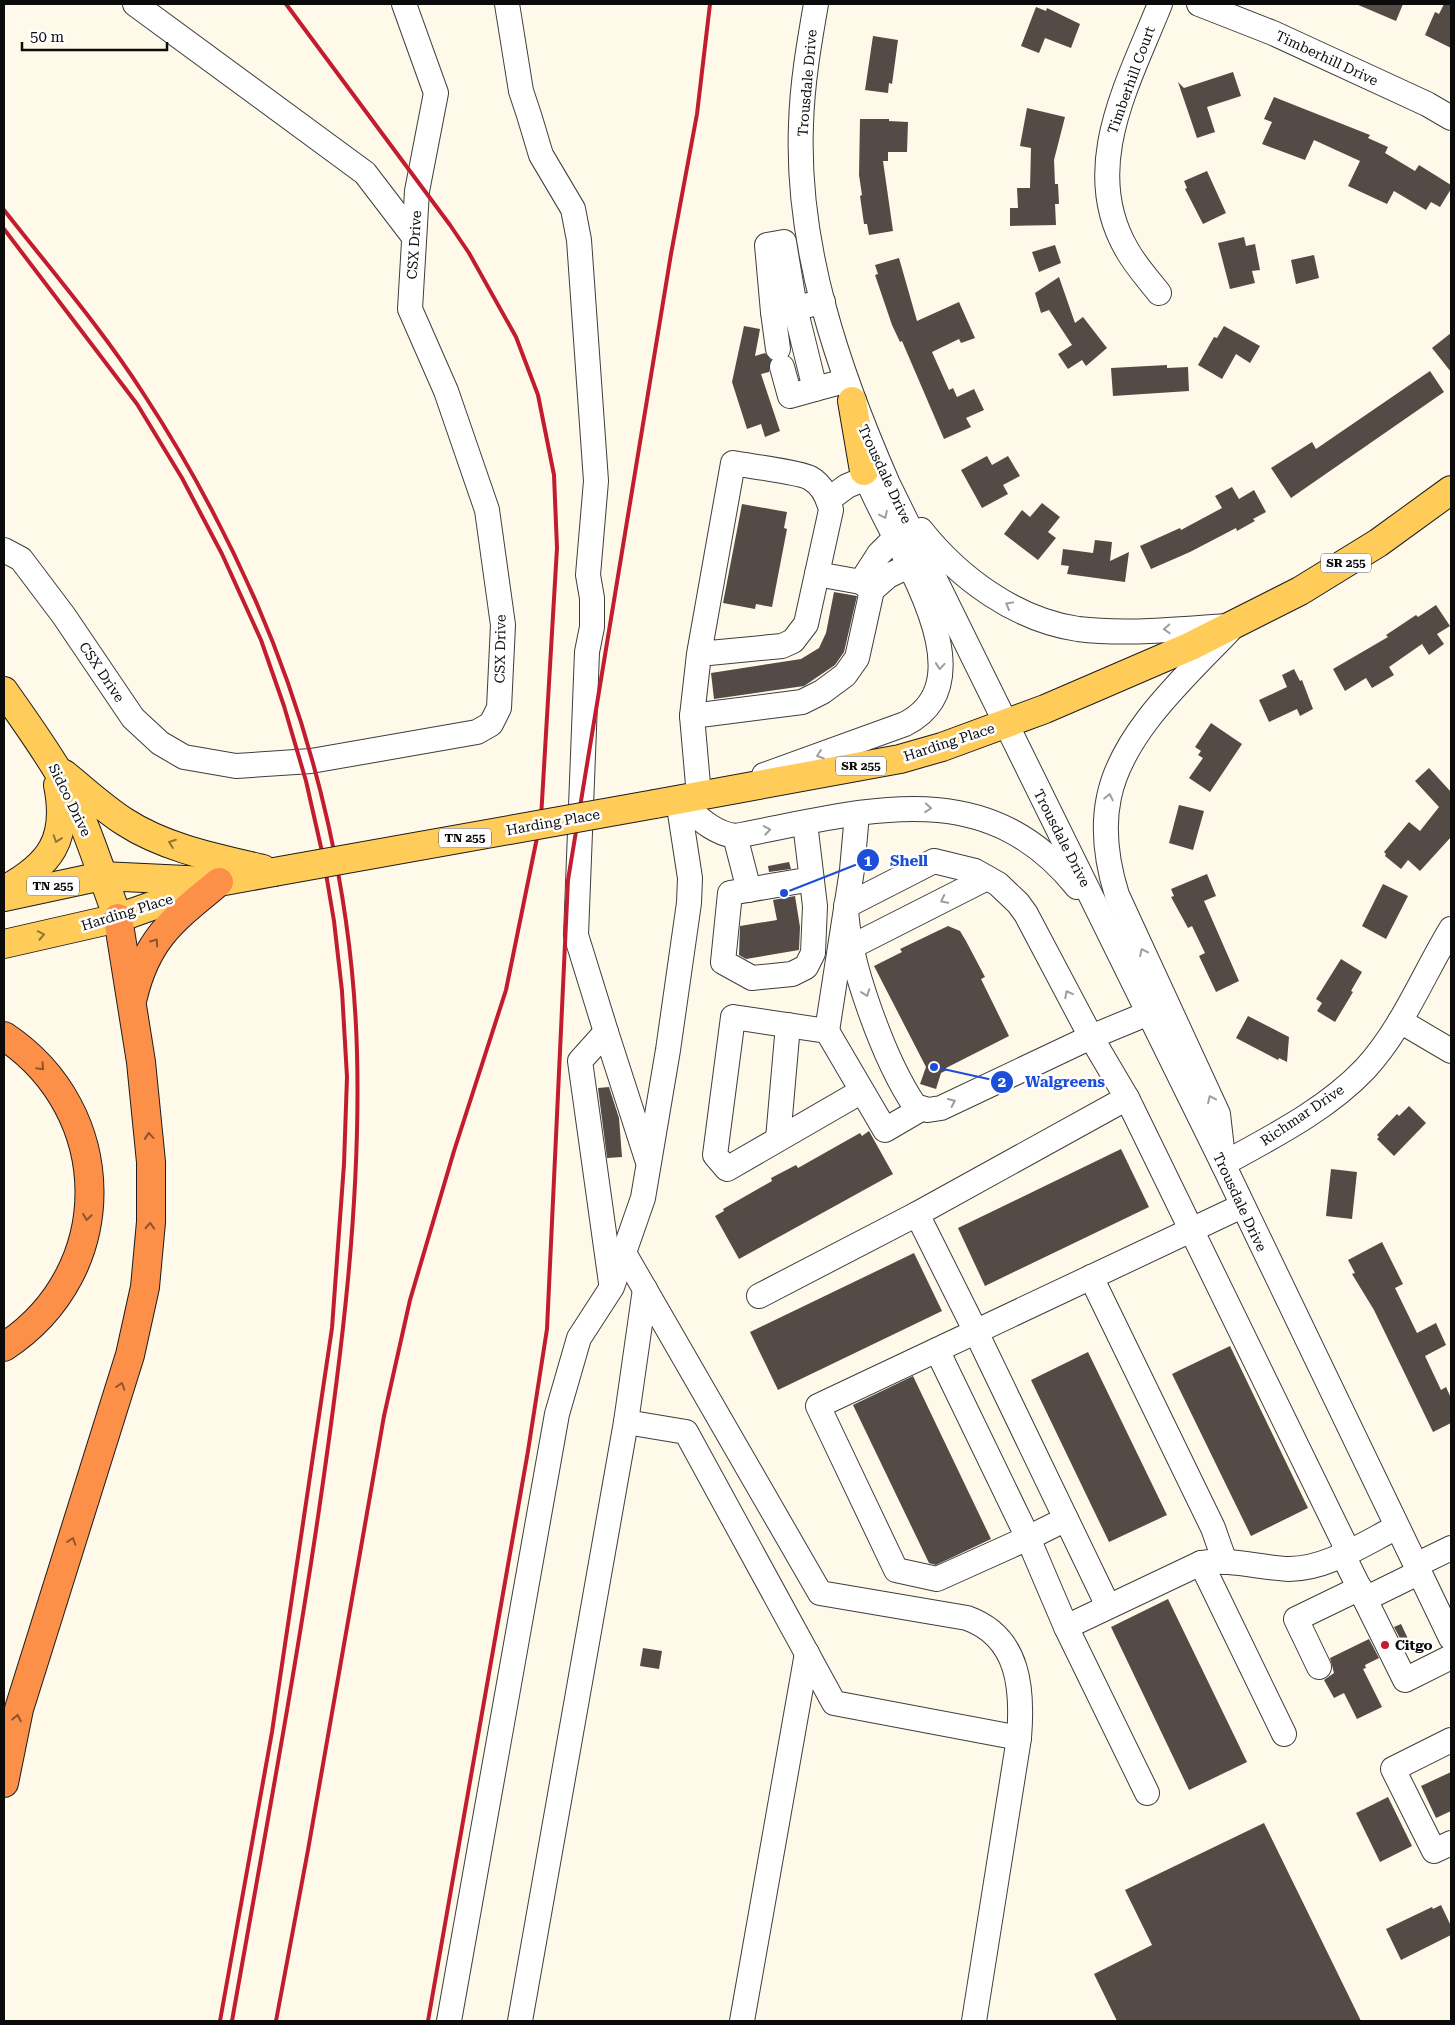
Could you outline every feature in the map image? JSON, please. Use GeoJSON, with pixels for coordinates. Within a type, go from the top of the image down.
{"type":"FeatureCollection","features":[{"type":"Feature","properties":{"kind":"highway"},"geometry":{"type":"LineString","coordinates":[[131,1003],[138,974],[151,947],[219,870]]}},
{"type":"Feature","properties":{"kind":"highway"},"geometry":{"type":"LineString","coordinates":[[4,1783],[19,1710],[130,1355],[145,1287],[151,1222],[151,1162],[146,1101],[118,918]]}},
{"type":"Feature","properties":{"kind":"highway"},"geometry":{"type":"LineString","coordinates":[[4,1036],[21,1048],[46,1071],[68,1104],[76,1121],[87,1157],[90,1195],[88,1216],[79,1255],[66,1282],[51,1306],[38,1320],[4,1347]]}},
{"type":"Feature","properties":{"kind":"main road"},"geometry":{"type":"LineString","coordinates":[[849,391],[871,473]]}},
{"type":"Feature","properties":{"kind":"main road","name":"Harding Place"},"geometry":{"type":"LineString","coordinates":[[4,897],[102,876],[219,870],[274,872],[900,759],[942,747],[1104,685],[1233,626],[1352,560],[1408,523],[1451,490]]}},
{"type":"Feature","properties":{"kind":"main road","name":"Sidco Drive"},"geometry":{"type":"LineString","coordinates":[[4,691],[53,763],[82,820],[118,918]]}},
{"type":"Feature","properties":{"kind":"main road"},"geometry":{"type":"LineString","coordinates":[[4,890],[36,870],[52,853],[61,824],[60,795],[53,763]]}},
{"type":"Feature","properties":{"kind":"main road","name":"TN 255"},"geometry":{"type":"LineString","coordinates":[[53,763],[104,807],[141,831],[219,870]]}},
{"type":"Feature","properties":{"kind":"main road","name":"Harding Place"},"geometry":{"type":"LineString","coordinates":[[4,944],[118,918],[219,870]]}},
{"type":"Feature","properties":{"kind":"street"},"geometry":{"type":"LineString","coordinates":[[135,4],[365,173],[414,237]]}},
{"type":"Feature","properties":{"kind":"street","name":"CSX Drive"},"geometry":{"type":"LineString","coordinates":[[4,550],[21,559],[64,616],[133,718],[160,743],[184,758],[236,766],[311,762],[477,732],[491,724],[499,708],[503,624],[487,510],[446,391],[410,309],[417,191],[436,93],[404,4]]}},
{"type":"Feature","properties":{"kind":"street"},"geometry":{"type":"LineString","coordinates":[[507,4],[521,91],[542,155],[572,209],[579,240],[583,275],[596,481],[588,575],[592,598],[592,627],[587,652],[576,935],[649,1162]]}},
{"type":"Feature","properties":{"kind":"street","name":"Trousdale Drive"},"geometry":{"type":"LineString","coordinates":[[816,4],[804,83],[801,126],[805,204],[823,302],[849,391]]}},
{"type":"Feature","properties":{"kind":"street","name":"Timberhill Court"},"geometry":{"type":"LineString","coordinates":[[1159,293],[1126,249],[1112,212],[1107,180],[1110,133],[1160,4]]}},
{"type":"Feature","properties":{"kind":"street","name":"Timberhill Drive"},"geometry":{"type":"LineString","coordinates":[[1199,4],[1273,33],[1427,104],[1451,118]]}},
{"type":"Feature","properties":{"kind":"street"},"geometry":{"type":"LineString","coordinates":[[784,310],[823,302]]}},
{"type":"Feature","properties":{"kind":"street"},"geometry":{"type":"LineString","coordinates":[[784,310],[780,358],[790,396],[809,390],[849,391]]}},
{"type":"Feature","properties":{"kind":"street"},"geometry":{"type":"LineString","coordinates":[[784,310],[809,390]]}},
{"type":"Feature","properties":{"kind":"street"},"geometry":{"type":"LineString","coordinates":[[449,2021],[557,1414],[579,1338],[612,1287],[643,1198],[668,1050],[689,903],[690,878],[686,798],[699,654],[733,463],[809,477],[820,486],[831,510],[806,624],[793,641],[782,646],[699,654]]}},
{"type":"Feature","properties":{"kind":"street"},"geometry":{"type":"LineString","coordinates":[[686,798],[905,724],[924,712],[934,696],[941,658],[917,562],[896,538],[871,473],[847,486],[828,500]]}},
{"type":"Feature","properties":{"kind":"street","name":"Trousdale Drive"},"geometry":{"type":"LineString","coordinates":[[871,473],[895,498],[917,562],[1005,724],[1102,916],[1451,1638]]}},
{"type":"Feature","properties":{"kind":"street"},"geometry":{"type":"LineString","coordinates":[[895,498],[929,540],[968,577],[1008,605],[1042,620],[1077,629],[1104,631],[1233,626]]}},
{"type":"Feature","properties":{"kind":"street"},"geometry":{"type":"LineString","coordinates":[[692,716],[802,702],[828,688],[845,675],[857,658],[867,586],[879,554],[896,538]]}},
{"type":"Feature","properties":{"kind":"street"},"geometry":{"type":"LineString","coordinates":[[817,574],[867,586],[917,562]]}},
{"type":"Feature","properties":{"kind":"street"},"geometry":{"type":"LineString","coordinates":[[1223,1164],[1218,1114],[1116,895],[1108,864],[1106,826],[1112,784],[1140,732],[1184,678],[1233,626]]}},
{"type":"Feature","properties":{"kind":"street"},"geometry":{"type":"LineString","coordinates":[[686,798],[712,828],[721,833],[736,836],[882,809],[921,808],[972,816],[994,823],[1021,836],[1051,858],[1102,916]]}},
{"type":"Feature","properties":{"kind":"street"},"geometry":{"type":"LineString","coordinates":[[856,814],[855,850],[827,1031],[885,1130],[921,1109],[941,1108],[1091,1037],[1149,1013]]}},
{"type":"Feature","properties":{"kind":"street"},"geometry":{"type":"LineString","coordinates":[[805,823],[813,886],[815,906],[814,952],[806,967],[792,974],[752,978],[723,962],[730,893],[813,886],[847,898],[934,861],[963,867],[987,878],[1010,895],[1026,914],[1091,1037],[1127,1098],[1193,1229],[1345,1552],[1362,1594],[1405,1680],[1451,1657]]}},
{"type":"Feature","properties":{"kind":"street"},"geometry":{"type":"LineString","coordinates":[[736,836],[748,890]]}},
{"type":"Feature","properties":{"kind":"street"},"geometry":{"type":"LineString","coordinates":[[851,947],[987,878]]}},
{"type":"Feature","properties":{"kind":"street"},"geometry":{"type":"LineString","coordinates":[[847,898],[846,930],[864,990],[896,1074],[916,1106],[921,1109]]}},
{"type":"Feature","properties":{"kind":"street","name":"Richmar Drive"},"geometry":{"type":"LineString","coordinates":[[1223,1164],[1295,1123],[1348,1085],[1366,1068],[1400,1021],[1451,930]]}},
{"type":"Feature","properties":{"kind":"street"},"geometry":{"type":"LineString","coordinates":[[827,1031],[733,1017],[715,1155],[727,1169],[862,1091]]}},
{"type":"Feature","properties":{"kind":"street"},"geometry":{"type":"LineString","coordinates":[[1400,1021],[1451,1051]]}},
{"type":"Feature","properties":{"kind":"street"},"geometry":{"type":"LineString","coordinates":[[778,1139],[788,1025]]}},
{"type":"Feature","properties":{"kind":"street"},"geometry":{"type":"LineString","coordinates":[[606,1032],[580,1061],[612,1287]]}},
{"type":"Feature","properties":{"kind":"street"},"geometry":{"type":"LineString","coordinates":[[759,1296],[917,1214],[1127,1098]]}},
{"type":"Feature","properties":{"kind":"street"},"geometry":{"type":"LineString","coordinates":[[1066,1519],[937,1578],[896,1570],[818,1406],[1242,1206]]}},
{"type":"Feature","properties":{"kind":"street"},"geometry":{"type":"LineString","coordinates":[[917,1214],[1108,1606]]}},
{"type":"Feature","properties":{"kind":"street"},"geometry":{"type":"LineString","coordinates":[[624,1253],[820,1593],[967,1618],[988,1628],[1007,1650],[1019,1681],[1021,1706],[1019,1738],[974,2021]]}},
{"type":"Feature","properties":{"kind":"street"},"geometry":{"type":"LineString","coordinates":[[1091,1277],[1213,1528],[1224,1562]]}},
{"type":"Feature","properties":{"kind":"street"},"geometry":{"type":"LineString","coordinates":[[520,2021],[626,1422],[645,1289]]}},
{"type":"Feature","properties":{"kind":"street"},"geometry":{"type":"LineString","coordinates":[[937,1350],[1028,1538],[1066,1628],[1147,1793]]}},
{"type":"Feature","properties":{"kind":"street"},"geometry":{"type":"LineString","coordinates":[[626,1422],[686,1432],[834,1703],[1019,1738]]}},
{"type":"Feature","properties":{"kind":"street"},"geometry":{"type":"LineString","coordinates":[[1066,1628],[1200,1563],[1224,1562],[1291,1569],[1315,1565],[1397,1527]]}},
{"type":"Feature","properties":{"kind":"street"},"geometry":{"type":"LineString","coordinates":[[1319,1667],[1296,1619],[1362,1594],[1418,1569],[1451,1548]]}},
{"type":"Feature","properties":{"kind":"street"},"geometry":{"type":"LineString","coordinates":[[1200,1563],[1284,1734]]}},
{"type":"Feature","properties":{"kind":"street"},"geometry":{"type":"LineString","coordinates":[[742,2021],[807,1653]]}},
{"type":"Feature","properties":{"kind":"street"},"geometry":{"type":"LineString","coordinates":[[1451,1740],[1392,1769],[1434,1851],[1451,1842]]}},
{"type":"Feature","properties":{"kind":"building"},"geometry":{"type":"Polygon","coordinates":[[[1356,4],[1403,4],[1396,21],[1356,4]]]}},
{"type":"Feature","properties":{"kind":"building"},"geometry":{"type":"Polygon","coordinates":[[[1444,4],[1451,4],[1451,48],[1425,35],[1435,12],[1439,14],[1444,4]]]}},
{"type":"Feature","properties":{"kind":"building"},"geometry":{"type":"Polygon","coordinates":[[[1036,7],[1046,11],[1047,8],[1080,24],[1071,48],[1045,38],[1039,53],[1021,46],[1036,7]]]}},
{"type":"Feature","properties":{"kind":"building"},"geometry":{"type":"Polygon","coordinates":[[[873,36],[898,40],[892,84],[889,83],[888,93],[865,90],[873,36]]]}},
{"type":"Feature","properties":{"kind":"building"},"geometry":{"type":"Polygon","coordinates":[[[1233,72],[1241,96],[1207,107],[1215,132],[1197,138],[1178,82],[1184,88],[1233,72]]]}},
{"type":"Feature","properties":{"kind":"building"},"geometry":{"type":"Polygon","coordinates":[[[1274,97],[1370,135],[1368,138],[1388,147],[1385,153],[1415,171],[1419,165],[1451,185],[1451,189],[1440,207],[1431,202],[1426,210],[1394,191],[1387,204],[1348,186],[1360,161],[1314,140],[1305,160],[1262,144],[1272,122],[1264,119],[1274,97]]]}},
{"type":"Feature","properties":{"kind":"building"},"geometry":{"type":"Polygon","coordinates":[[[1027,108],[1065,117],[1054,160],[1055,184],[1058,184],[1059,204],[1055,204],[1056,225],[1010,226],[1010,208],[1018,208],[1017,188],[1030,188],[1031,148],[1020,146],[1027,108]]]}},
{"type":"Feature","properties":{"kind":"building"},"geometry":{"type":"Polygon","coordinates":[[[860,119],[889,119],[889,121],[908,122],[907,152],[888,152],[888,161],[883,161],[893,231],[869,235],[867,224],[864,224],[859,175],[860,119]]]}},
{"type":"Feature","properties":{"kind":"building"},"geometry":{"type":"Polygon","coordinates":[[[1207,171],[1226,213],[1203,224],[1185,189],[1187,188],[1184,181],[1207,171]]]}},
{"type":"Feature","properties":{"kind":"building"},"geometry":{"type":"Polygon","coordinates":[[[1244,237],[1246,246],[1255,244],[1260,270],[1252,271],[1255,283],[1230,289],[1218,243],[1244,237]]]}},
{"type":"Feature","properties":{"kind":"building"},"geometry":{"type":"Polygon","coordinates":[[[1055,245],[1061,263],[1039,272],[1032,252],[1055,245]]]}},
{"type":"Feature","properties":{"kind":"building"},"geometry":{"type":"Polygon","coordinates":[[[1314,255],[1319,278],[1296,284],[1291,260],[1314,255]]]}},
{"type":"Feature","properties":{"kind":"building"},"geometry":{"type":"Polygon","coordinates":[[[899,258],[917,321],[959,302],[975,338],[961,343],[959,339],[932,352],[949,390],[953,388],[957,397],[974,389],[984,410],[966,418],[971,427],[944,439],[902,341],[900,342],[892,325],[875,275],[878,274],[875,265],[899,258]]]}},
{"type":"Feature","properties":{"kind":"building"},"geometry":{"type":"Polygon","coordinates":[[[1059,277],[1075,323],[1083,317],[1107,348],[1086,366],[1082,360],[1068,369],[1058,354],[1072,345],[1049,310],[1041,313],[1035,293],[1059,277]]]}},
{"type":"Feature","properties":{"kind":"building"},"geometry":{"type":"Polygon","coordinates":[[[744,326],[760,329],[755,356],[765,353],[771,360],[769,372],[761,374],[780,431],[765,437],[761,424],[747,429],[732,382],[744,326]]]}},
{"type":"Feature","properties":{"kind":"building"},"geometry":{"type":"Polygon","coordinates":[[[1224,326],[1260,346],[1250,363],[1236,354],[1222,379],[1198,365],[1214,337],[1217,338],[1224,326]]]}},
{"type":"Feature","properties":{"kind":"building"},"geometry":{"type":"Polygon","coordinates":[[[1451,333],[1451,372],[1432,348],[1451,333]]]}},
{"type":"Feature","properties":{"kind":"building"},"geometry":{"type":"Polygon","coordinates":[[[1167,365],[1167,368],[1188,367],[1189,391],[1113,396],[1111,368],[1167,365]]]}},
{"type":"Feature","properties":{"kind":"building"},"geometry":{"type":"Polygon","coordinates":[[[1430,371],[1444,392],[1291,498],[1271,468],[1312,442],[1316,449],[1430,371]]]}},
{"type":"Feature","properties":{"kind":"building"},"geometry":{"type":"Polygon","coordinates":[[[987,456],[992,465],[1008,456],[1020,476],[1003,485],[1008,494],[982,508],[961,470],[987,456]]]}},
{"type":"Feature","properties":{"kind":"building"},"geometry":{"type":"Polygon","coordinates":[[[1232,487],[1239,499],[1254,490],[1266,512],[1237,531],[1236,528],[1190,552],[1151,569],[1140,546],[1180,528],[1181,530],[1222,508],[1215,496],[1232,487]]]}},
{"type":"Feature","properties":{"kind":"building"},"geometry":{"type":"Polygon","coordinates":[[[1042,503],[1060,517],[1048,532],[1056,538],[1038,560],[1004,534],[1022,510],[1030,517],[1042,503]]]}},
{"type":"Feature","properties":{"kind":"building"},"geometry":{"type":"Polygon","coordinates":[[[742,504],[787,512],[784,528],[787,529],[772,607],[756,604],[755,609],[723,603],[742,504]]]}},
{"type":"Feature","properties":{"kind":"building"},"geometry":{"type":"Polygon","coordinates":[[[1095,540],[1112,542],[1110,561],[1129,552],[1125,582],[1067,574],[1069,566],[1061,565],[1063,549],[1093,553],[1095,540]]]}},
{"type":"Feature","properties":{"kind":"building"},"geometry":{"type":"Polygon","coordinates":[[[834,592],[857,596],[844,652],[835,665],[804,686],[714,699],[711,673],[801,659],[819,648],[826,633],[834,592]]]}},
{"type":"Feature","properties":{"kind":"building"},"geometry":{"type":"Polygon","coordinates":[[[1436,605],[1450,626],[1437,634],[1444,644],[1429,655],[1422,644],[1389,667],[1394,675],[1372,688],[1366,678],[1345,691],[1333,669],[1388,637],[1386,635],[1416,615],[1418,617],[1436,605]]]}},
{"type":"Feature","properties":{"kind":"building"},"geometry":{"type":"Polygon","coordinates":[[[1294,669],[1300,681],[1302,680],[1313,709],[1300,716],[1297,709],[1269,722],[1259,700],[1287,687],[1282,675],[1294,669]]]}},
{"type":"Feature","properties":{"kind":"building"},"geometry":{"type":"Polygon","coordinates":[[[1211,723],[1242,744],[1210,792],[1189,778],[1203,758],[1198,755],[1201,751],[1195,747],[1211,723]]]}},
{"type":"Feature","properties":{"kind":"building"},"geometry":{"type":"Polygon","coordinates":[[[1429,768],[1451,792],[1451,837],[1420,871],[1408,860],[1401,869],[1385,856],[1384,852],[1409,822],[1420,831],[1439,807],[1415,781],[1429,768]]]}},
{"type":"Feature","properties":{"kind":"building"},"geometry":{"type":"Polygon","coordinates":[[[1179,805],[1204,811],[1193,850],[1169,843],[1179,805]]]}},
{"type":"Feature","properties":{"kind":"building"},"geometry":{"type":"Polygon","coordinates":[[[789,862],[791,869],[769,872],[768,866],[789,862]]]}},
{"type":"Feature","properties":{"kind":"building"},"geometry":{"type":"Polygon","coordinates":[[[1207,874],[1216,896],[1204,901],[1239,981],[1216,992],[1199,956],[1205,953],[1192,926],[1188,928],[1171,897],[1174,896],[1171,889],[1207,874]]]}},
{"type":"Feature","properties":{"kind":"building"},"geometry":{"type":"Polygon","coordinates":[[[1383,884],[1408,896],[1386,939],[1362,926],[1383,884]]]}},
{"type":"Feature","properties":{"kind":"building"},"geometry":{"type":"Polygon","coordinates":[[[795,896],[800,927],[799,950],[746,959],[739,955],[740,926],[777,920],[773,900],[795,896]]]}},
{"type":"Feature","properties":{"kind":"building"},"geometry":{"type":"Polygon","coordinates":[[[948,926],[960,931],[966,941],[985,977],[981,979],[1009,1036],[946,1068],[947,1070],[941,1073],[936,1089],[920,1084],[926,1067],[874,966],[902,952],[900,949],[948,926]]]}},
{"type":"Feature","properties":{"kind":"building"},"geometry":{"type":"Polygon","coordinates":[[[1341,959],[1362,972],[1351,991],[1353,992],[1335,1022],[1317,1011],[1322,1003],[1316,999],[1341,959]]]}},
{"type":"Feature","properties":{"kind":"building"},"geometry":{"type":"Polygon","coordinates":[[[1248,1016],[1289,1037],[1287,1062],[1279,1058],[1278,1060],[1236,1038],[1248,1016]]]}},
{"type":"Feature","properties":{"kind":"building"},"geometry":{"type":"Polygon","coordinates":[[[609,1087],[619,1118],[622,1157],[607,1158],[598,1088],[609,1087]]]}},
{"type":"Feature","properties":{"kind":"building"},"geometry":{"type":"Polygon","coordinates":[[[1409,1106],[1426,1123],[1394,1156],[1377,1139],[1379,1137],[1377,1135],[1397,1114],[1399,1116],[1409,1106]]]}},
{"type":"Feature","properties":{"kind":"building"},"geometry":{"type":"Polygon","coordinates":[[[869,1131],[893,1174],[739,1259],[715,1216],[724,1211],[723,1209],[772,1181],[771,1178],[796,1165],[798,1168],[860,1133],[862,1136],[869,1131]]]}},
{"type":"Feature","properties":{"kind":"building"},"geometry":{"type":"Polygon","coordinates":[[[1121,1149],[1149,1207],[985,1286],[958,1228],[1121,1149]]]}},
{"type":"Feature","properties":{"kind":"building"},"geometry":{"type":"Polygon","coordinates":[[[1331,1169],[1357,1172],[1352,1219],[1326,1216],[1331,1169]]]}},
{"type":"Feature","properties":{"kind":"building"},"geometry":{"type":"Polygon","coordinates":[[[1382,1242],[1403,1284],[1395,1288],[1417,1333],[1436,1323],[1446,1345],[1425,1356],[1441,1390],[1446,1387],[1451,1398],[1451,1423],[1433,1432],[1374,1310],[1352,1274],[1355,1273],[1348,1260],[1382,1242]]]}},
{"type":"Feature","properties":{"kind":"building"},"geometry":{"type":"Polygon","coordinates":[[[914,1253],[942,1311],[778,1390],[750,1332],[914,1253]]]}},
{"type":"Feature","properties":{"kind":"building"},"geometry":{"type":"Polygon","coordinates":[[[1230,1346],[1308,1508],[1251,1536],[1172,1374],[1230,1346]]]}},
{"type":"Feature","properties":{"kind":"building"},"geometry":{"type":"Polygon","coordinates":[[[1088,1352],[1167,1515],[1109,1542],[1031,1380],[1088,1352]]]}},
{"type":"Feature","properties":{"kind":"building"},"geometry":{"type":"Polygon","coordinates":[[[913,1376],[991,1539],[936,1565],[929,1563],[853,1405],[913,1376]]]}},
{"type":"Feature","properties":{"kind":"building"},"geometry":{"type":"Polygon","coordinates":[[[1168,1599],[1247,1762],[1189,1790],[1111,1627],[1168,1599]]]}},
{"type":"Feature","properties":{"kind":"building"},"geometry":{"type":"Polygon","coordinates":[[[1401,1624],[1410,1643],[1404,1646],[1394,1627],[1401,1624]]]}},
{"type":"Feature","properties":{"kind":"building"},"geometry":{"type":"Polygon","coordinates":[[[1369,1639],[1379,1658],[1365,1665],[1366,1668],[1363,1669],[1382,1707],[1357,1719],[1344,1693],[1334,1698],[1324,1680],[1334,1673],[1330,1658],[1369,1639]]]}},
{"type":"Feature","properties":{"kind":"building"},"geometry":{"type":"Polygon","coordinates":[[[643,1648],[662,1651],[659,1669],[640,1666],[643,1648]]]}},
{"type":"Feature","properties":{"kind":"building"},"geometry":{"type":"Polygon","coordinates":[[[1451,1772],[1451,1811],[1436,1818],[1421,1786],[1451,1772]]]}},
{"type":"Feature","properties":{"kind":"building"},"geometry":{"type":"Polygon","coordinates":[[[1388,1797],[1412,1846],[1380,1862],[1356,1813],[1388,1797]]]}},
{"type":"Feature","properties":{"kind":"building"},"geometry":{"type":"Polygon","coordinates":[[[1264,1823],[1361,2021],[1117,2021],[1094,1974],[1152,1945],[1125,1890],[1264,1823]]]}},
{"type":"Feature","properties":{"kind":"building"},"geometry":{"type":"Polygon","coordinates":[[[1441,1905],[1451,1926],[1451,1935],[1401,1960],[1386,1929],[1432,1907],[1433,1909],[1441,1905]]]}},
{"type":"Feature","properties":{"kind":"railway"},"geometry":{"type":"LineString","coordinates":[[276,2021],[384,1416],[410,1300],[454,1151],[506,990],[541,818],[557,548],[554,475],[538,395],[516,337],[469,253],[450,225],[286,4]]}},
{"type":"Feature","properties":{"kind":"railway"},"geometry":{"type":"LineString","coordinates":[[428,2021],[528,1451],[547,1329],[568,880],[671,254],[697,114],[710,4]]}},
{"type":"Feature","properties":{"kind":"railway"},"geometry":{"type":"LineString","coordinates":[[4,210],[93,323],[143,393],[190,470],[245,577],[278,657],[314,767],[328,823],[348,938],[354,995],[357,1109],[353,1224],[342,1339],[299,1638],[232,2021]]}},
{"type":"Feature","properties":{"kind":"railway"},"geometry":{"type":"LineString","coordinates":[[4,229],[137,404],[182,478],[222,554],[261,640],[284,706],[306,781],[323,856],[334,921],[342,991],[347,1077],[344,1164],[332,1328],[272,1732],[220,2021]]}},
{"type":"Feature","properties":{"kind":"place","name":"Shell"},"geometry":{"type":"Point","coordinates":[784,893]}},
{"type":"Feature","properties":{"kind":"place","name":"Walgreens"},"geometry":{"type":"Point","coordinates":[934,1067]}},
{"type":"Feature","properties":{"kind":"place","name":"Citgo"},"geometry":{"type":"Point","coordinates":[1385,1645]}}]}
